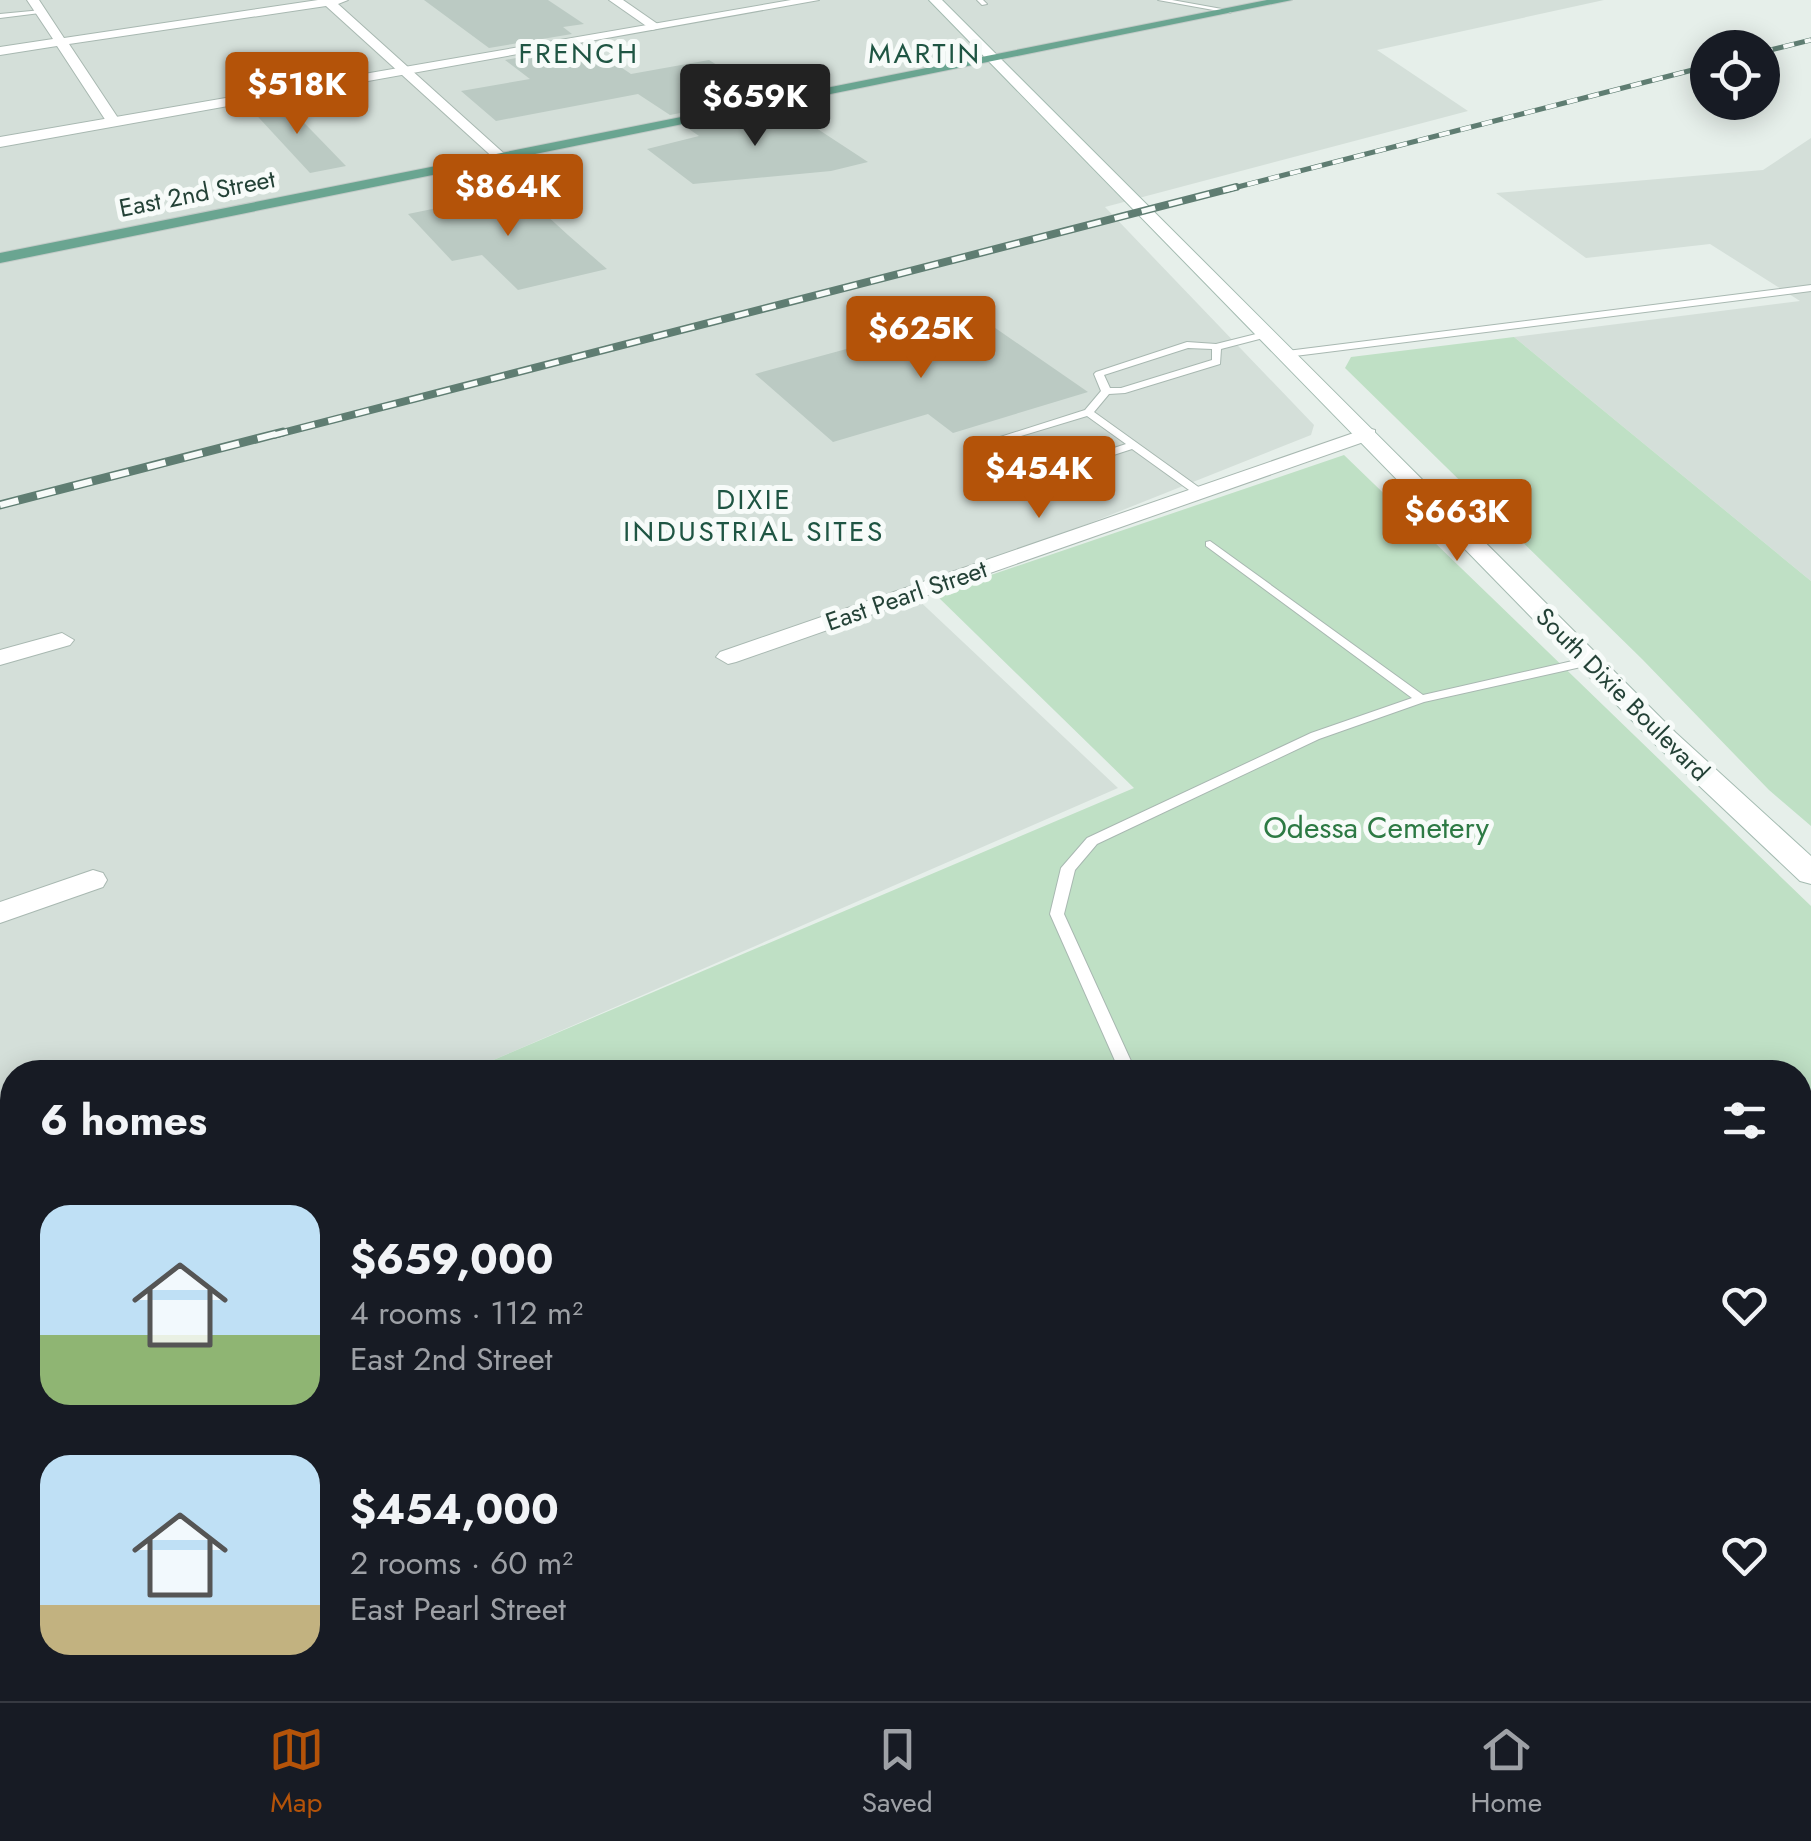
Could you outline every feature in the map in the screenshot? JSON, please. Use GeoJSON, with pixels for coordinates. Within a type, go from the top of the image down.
{"type":"FeatureCollection","features":[{"type":"Feature","properties":{"kind":"main road"},"geometry":{"type":"LineString","coordinates":[[0,142],[813,0]]}},
{"type":"Feature","properties":{"kind":"main road","name":"South Dixie Boulevard"},"geometry":{"type":"LineString","coordinates":[[935,0],[1734,805],[1811,872]]}},
{"type":"Feature","properties":{"kind":"main road","name":"East 2nd Street"},"geometry":{"type":"LineString","coordinates":[[0,258],[1286,0]]}},
{"type":"Feature","properties":{"kind":"street"},"geometry":{"type":"LineString","coordinates":[[615,0],[656,27]]}},
{"type":"Feature","properties":{"kind":"street"},"geometry":{"type":"LineString","coordinates":[[0,51],[332,1],[502,158]]}},
{"type":"Feature","properties":{"kind":"street"},"geometry":{"type":"LineString","coordinates":[[37,5],[113,122]]}},
{"type":"Feature","properties":{"kind":"street","name":"East Pearl Street"},"geometry":{"type":"LineString","coordinates":[[728,657],[1368,434]]}},
{"type":"Feature","properties":{"kind":"street"},"geometry":{"type":"LineString","coordinates":[[0,658],[62,640]]}},
{"type":"Feature","properties":{"kind":"street"},"geometry":{"type":"LineString","coordinates":[[0,913],[93,880]]}},
{"type":"Feature","properties":{"kind":"lane"},"geometry":{"type":"LineString","coordinates":[[1161,0],[1230,11]]}},
{"type":"Feature","properties":{"kind":"lane"},"geometry":{"type":"LineString","coordinates":[[0,16],[37,5]]}},
{"type":"Feature","properties":{"kind":"lane"},"geometry":{"type":"LineString","coordinates":[[1288,354],[1811,288]]}},
{"type":"Feature","properties":{"kind":"lane"},"geometry":{"type":"LineString","coordinates":[[1106,391],[1099,374],[1188,345],[1216,347],[1268,334]]}},
{"type":"Feature","properties":{"kind":"lane"},"geometry":{"type":"LineString","coordinates":[[974,447],[1088,412],[1106,391],[1122,390],[1217,362],[1216,347]]}},
{"type":"Feature","properties":{"kind":"lane"},"geometry":{"type":"LineString","coordinates":[[1088,412],[1200,493]]}},
{"type":"Feature","properties":{"kind":"lane"},"geometry":{"type":"LineString","coordinates":[[1045,474],[1134,445]]}},
{"type":"Feature","properties":{"kind":"lane"},"geometry":{"type":"LineString","coordinates":[[1210,544],[1421,698]]}},
{"type":"Feature","properties":{"kind":"lane"},"geometry":{"type":"LineString","coordinates":[[1123,1060],[1057,914],[1068,868],[1092,841],[1315,736],[1421,698],[1590,661]]}},
{"type":"Feature","properties":{"kind":"shaded area"},"geometry":{"type":"Polygon","coordinates":[[[0,0],[1604,0],[1377,50],[1468,111],[1105,207],[1314,425],[1311,435],[912,594],[1118,788],[494,1060],[0,1060],[0,0]]]}},
{"type":"Feature","properties":{"kind":"shaded area"},"geometry":{"type":"Polygon","coordinates":[[[1811,138],[1811,581],[1514,337],[1800,301],[1710,244],[1586,258],[1496,193],[1763,170],[1811,138]]]}},
{"type":"Feature","properties":{"kind":"green space"},"geometry":{"type":"Polygon","coordinates":[[[1514,337],[1811,581],[1811,826],[1769,790],[1642,659],[1345,368],[1351,357],[1514,337]]]}},
{"type":"Feature","properties":{"kind":"green space","name":"Odessa Cemetery"},"geometry":{"type":"Polygon","coordinates":[[[1344,455],[1811,906],[1811,1060],[493,1060],[1134,788],[935,594],[1344,455]]]}},
{"type":"Feature","properties":{"kind":"building"},"geometry":{"type":"Polygon","coordinates":[[[424,0],[548,0],[584,24],[563,27],[572,34],[489,48],[424,0]]]}},
{"type":"Feature","properties":{"kind":"building"},"geometry":{"type":"Polygon","coordinates":[[[588,45],[631,74],[709,60],[767,96],[670,115],[638,94],[496,121],[461,91],[530,79],[505,60],[588,45]]]}},
{"type":"Feature","properties":{"kind":"building"},"geometry":{"type":"Polygon","coordinates":[[[283,101],[346,166],[310,173],[249,107],[283,101]]]}},
{"type":"Feature","properties":{"kind":"building"},"geometry":{"type":"Polygon","coordinates":[[[784,107],[868,162],[831,171],[693,184],[647,149],[699,136],[686,127],[784,107]]]}},
{"type":"Feature","properties":{"kind":"building"},"geometry":{"type":"Polygon","coordinates":[[[520,191],[607,269],[518,290],[482,255],[452,261],[408,214],[520,191]]]}},
{"type":"Feature","properties":{"kind":"building"},"geometry":{"type":"Polygon","coordinates":[[[975,314],[1088,392],[953,433],[928,414],[833,442],[755,374],[975,314]]]}},
{"type":"Feature","properties":{"kind":"railway"},"geometry":{"type":"LineString","coordinates":[[1780,48],[1811,40]]}},
{"type":"Feature","properties":{"kind":"railway"},"geometry":{"type":"LineString","coordinates":[[1226,190],[1690,71]]}},
{"type":"Feature","properties":{"kind":"railway"},"geometry":{"type":"LineString","coordinates":[[274,435],[1236,187]]}},
{"type":"Feature","properties":{"kind":"railway"},"geometry":{"type":"LineString","coordinates":[[0,505],[283,432]]}},
{"type":"Feature","properties":{"kind":"district","name":"FRENCH"},"geometry":{"type":"Point","coordinates":[579,53]}},
{"type":"Feature","properties":{"kind":"district","name":"MARTIN"},"geometry":{"type":"Point","coordinates":[925,53]}},
{"type":"Feature","properties":{"kind":"district","name":"DIXIE INDUSTRIAL SITES"},"geometry":{"type":"Point","coordinates":[754,515]}}]}
